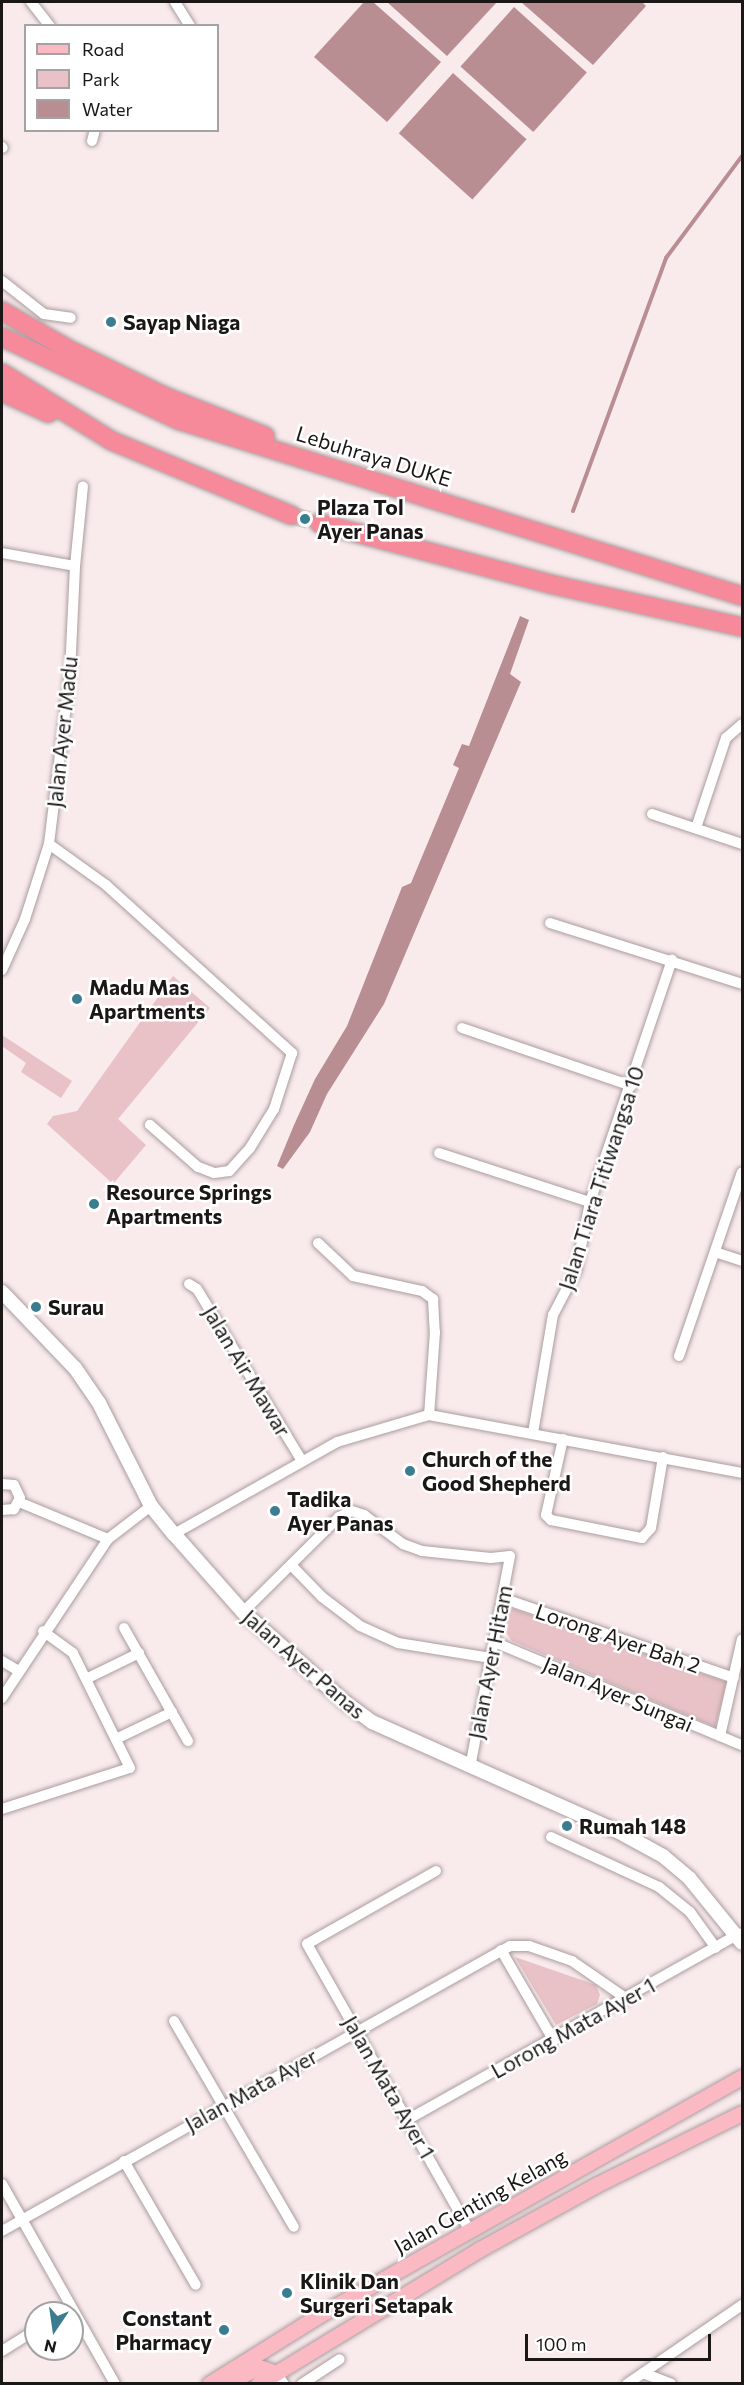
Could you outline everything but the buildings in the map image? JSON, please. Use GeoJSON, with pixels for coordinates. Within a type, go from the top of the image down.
{"type":"FeatureCollection","features":[{"type":"Feature","properties":{"kind":"highway"},"geometry":{"type":"LineString","coordinates":[[2,310],[68,349],[164,396],[247,428],[324,464]]}},
{"type":"Feature","properties":{"kind":"highway","name":"Lebuhraya DUKE"},"geometry":{"type":"LineString","coordinates":[[2,337],[178,420],[742,596]]}},
{"type":"Feature","properties":{"kind":"highway"},"geometry":{"type":"LineString","coordinates":[[2,374],[112,441]]}},
{"type":"Feature","properties":{"kind":"highway"},"geometry":{"type":"LineString","coordinates":[[2,392],[112,441],[291,515]]}},
{"type":"Feature","properties":{"kind":"highway"},"geometry":{"type":"LineString","coordinates":[[319,524],[554,585],[742,627]]}},
{"type":"Feature","properties":{"kind":"main road","name":"Jalan Genting Kelang"},"geometry":{"type":"LineString","coordinates":[[209,2384],[321,2314],[742,2077]]}},
{"type":"Feature","properties":{"kind":"main road","name":"Jalan Genting Kelang"},"geometry":{"type":"LineString","coordinates":[[258,2384],[280,2378],[480,2249],[596,2185],[742,2113]]}},
{"type":"Feature","properties":{"kind":"main road"},"geometry":{"type":"LineString","coordinates":[[225,2384],[259,2367],[280,2378]]}},
{"type":"Feature","properties":{"kind":"street"},"geometry":{"type":"LineString","coordinates":[[30,2],[48,24]]}},
{"type":"Feature","properties":{"kind":"street"},"geometry":{"type":"LineString","coordinates":[[175,2],[190,23]]}},
{"type":"Feature","properties":{"kind":"street"},"geometry":{"type":"LineString","coordinates":[[2,281],[44,315],[71,318]]}},
{"type":"Feature","properties":{"kind":"street","name":"Jalan Ayer Madu"},"geometry":{"type":"LineString","coordinates":[[2,970],[25,920],[49,844],[70,673],[75,566],[83,486]]}},
{"type":"Feature","properties":{"kind":"street"},"geometry":{"type":"LineString","coordinates":[[2,553],[75,566]]}},
{"type":"Feature","properties":{"kind":"street"},"geometry":{"type":"LineString","coordinates":[[696,828],[726,738],[742,724]]}},
{"type":"Feature","properties":{"kind":"street"},"geometry":{"type":"LineString","coordinates":[[652,814],[742,844]]}},
{"type":"Feature","properties":{"kind":"street"},"geometry":{"type":"LineString","coordinates":[[49,844],[106,885],[292,1053],[274,1109],[250,1148],[229,1171],[214,1173],[198,1167],[150,1125]]}},
{"type":"Feature","properties":{"kind":"street"},"geometry":{"type":"LineString","coordinates":[[550,923],[742,984]]}},
{"type":"Feature","properties":{"kind":"street","name":"Jalan Tiara Titiwangsa 10"},"geometry":{"type":"LineString","coordinates":[[533,1433],[553,1315],[576,1271],[590,1202],[672,960]]}},
{"type":"Feature","properties":{"kind":"street"},"geometry":{"type":"LineString","coordinates":[[462,1028],[631,1086]]}},
{"type":"Feature","properties":{"kind":"street"},"geometry":{"type":"LineString","coordinates":[[439,1153],[590,1202]]}},
{"type":"Feature","properties":{"kind":"street"},"geometry":{"type":"LineString","coordinates":[[679,1356],[742,1172]]}},
{"type":"Feature","properties":{"kind":"street"},"geometry":{"type":"LineString","coordinates":[[318,1243],[354,1276],[422,1291],[433,1299],[435,1332],[429,1415]]}},
{"type":"Feature","properties":{"kind":"street"},"geometry":{"type":"LineString","coordinates":[[715,1252],[742,1261]]}},
{"type":"Feature","properties":{"kind":"street","name":"Jalan Air Mawar"},"geometry":{"type":"LineString","coordinates":[[189,1284],[197,1289],[302,1461]]}},
{"type":"Feature","properties":{"kind":"street","name":"Jalan Ayer Panas"},"geometry":{"type":"LineString","coordinates":[[2,1292],[75,1368],[99,1403],[151,1506],[174,1534],[243,1612],[358,1713],[470,1767],[623,1834],[663,1856],[690,1879],[741,1938]]}},
{"type":"Feature","properties":{"kind":"street"},"geometry":{"type":"LineString","coordinates":[[174,1534],[302,1461],[363,1432],[429,1415],[563,1438],[742,1473]]}},
{"type":"Feature","properties":{"kind":"street"},"geometry":{"type":"LineString","coordinates":[[563,1438],[546,1515],[551,1520],[642,1538],[651,1528],[663,1458]]}},
{"type":"Feature","properties":{"kind":"street"},"geometry":{"type":"LineString","coordinates":[[2,1484],[17,1489],[19,1502]]}},
{"type":"Feature","properties":{"kind":"street"},"geometry":{"type":"LineString","coordinates":[[19,1502],[108,1539]]}},
{"type":"Feature","properties":{"kind":"street"},"geometry":{"type":"LineString","coordinates":[[2,1510],[10,1511],[19,1502]]}},
{"type":"Feature","properties":{"kind":"street"},"geometry":{"type":"LineString","coordinates":[[2,1698],[17,1670],[43,1631],[108,1539],[151,1506]]}},
{"type":"Feature","properties":{"kind":"street","name":"Jalan Ayer Hitam"},"geometry":{"type":"LineString","coordinates":[[291,1565],[339,1517],[352,1511],[364,1515],[403,1544],[422,1551],[491,1558],[510,1556],[470,1767]]}},
{"type":"Feature","properties":{"kind":"street"},"geometry":{"type":"LineString","coordinates":[[243,1612],[291,1565],[322,1597],[360,1626],[398,1643],[491,1658]]}},
{"type":"Feature","properties":{"kind":"street","name":"Lorong Ayer Bah 2"},"geometry":{"type":"LineString","coordinates":[[502,1598],[734,1678]]}},
{"type":"Feature","properties":{"kind":"street"},"geometry":{"type":"LineString","coordinates":[[124,1628],[188,1741]]}},
{"type":"Feature","properties":{"kind":"street"},"geometry":{"type":"LineString","coordinates":[[2,1809],[126,1771],[131,1763],[74,1653],[43,1631]]}},
{"type":"Feature","properties":{"kind":"street"},"geometry":{"type":"LineString","coordinates":[[720,1736],[742,1639]]}},
{"type":"Feature","properties":{"kind":"street","name":"Jalan Ayer Sungai"},"geometry":{"type":"LineString","coordinates":[[494,1642],[742,1745]]}},
{"type":"Feature","properties":{"kind":"street"},"geometry":{"type":"LineString","coordinates":[[88,1678],[140,1653]]}},
{"type":"Feature","properties":{"kind":"street"},"geometry":{"type":"LineString","coordinates":[[2,1661],[17,1670]]}},
{"type":"Feature","properties":{"kind":"street"},"geometry":{"type":"LineString","coordinates":[[118,1738],[172,1712]]}},
{"type":"Feature","properties":{"kind":"street"},"geometry":{"type":"LineString","coordinates":[[551,1838],[659,1887],[690,1912],[716,1948]]}},
{"type":"Feature","properties":{"kind":"street","name":"Jalan Mata Ayer 1"},"geometry":{"type":"LineString","coordinates":[[436,1871],[307,1944],[470,2231]]}},
{"type":"Feature","properties":{"kind":"street","name":"Lorong Mata Ayer 1"},"geometry":{"type":"LineString","coordinates":[[407,2120],[554,2041],[716,1948],[741,1938]]}},
{"type":"Feature","properties":{"kind":"street"},"geometry":{"type":"LineString","coordinates":[[554,2041],[501,1950],[530,1946],[572,1960],[627,1999]]}},
{"type":"Feature","properties":{"kind":"street","name":"Jalan Mata Ayer"},"geometry":{"type":"LineString","coordinates":[[2,2231],[501,1950]]}},
{"type":"Feature","properties":{"kind":"street"},"geometry":{"type":"LineString","coordinates":[[174,2021],[294,2227]]}},
{"type":"Feature","properties":{"kind":"street"},"geometry":{"type":"LineString","coordinates":[[124,2161],[196,2284]]}},
{"type":"Feature","properties":{"kind":"street"},"geometry":{"type":"LineString","coordinates":[[2,2184],[64,2301]]}},
{"type":"Feature","properties":{"kind":"street"},"geometry":{"type":"LineString","coordinates":[[627,2384],[742,2305]]}},
{"type":"Feature","properties":{"kind":"street"},"geometry":{"type":"LineString","coordinates":[[84,2335],[115,2384]]}},
{"type":"Feature","properties":{"kind":"street"},"geometry":{"type":"LineString","coordinates":[[2,2351],[24,2337]]}},
{"type":"Feature","properties":{"kind":"street"},"geometry":{"type":"LineString","coordinates":[[302,2384],[340,2360]]}},
{"type":"Feature","properties":{"kind":"street"},"geometry":{"type":"LineString","coordinates":[[643,2373],[671,2384]]}},
{"type":"Feature","properties":{"kind":"green space"},"geometry":{"type":"Polygon","coordinates":[[[173,976],[210,1008],[118,1119],[146,1145],[113,1184],[47,1124],[53,1116],[77,1111],[173,976]]]}},
{"type":"Feature","properties":{"kind":"green space"},"geometry":{"type":"Polygon","coordinates":[[[2,1035],[72,1081],[61,1098],[21,1072],[26,1063],[2,1046],[2,1035]]]}},
{"type":"Feature","properties":{"kind":"green space"},"geometry":{"type":"Polygon","coordinates":[[[511,1608],[727,1682],[715,1727],[512,1641],[503,1629],[506,1610],[511,1608]]]}},
{"type":"Feature","properties":{"kind":"green space"},"geometry":{"type":"Polygon","coordinates":[[[515,1957],[596,1985],[600,1995],[597,2004],[556,2025],[515,1957]]]}},
{"type":"Feature","properties":{"kind":"water"},"geometry":{"type":"Polygon","coordinates":[[[364,2],[373,2],[441,62],[387,122],[314,57],[364,2]]]}},
{"type":"Feature","properties":{"kind":"water"},"geometry":{"type":"Polygon","coordinates":[[[387,2],[497,2],[447,56],[387,2]]]}},
{"type":"Feature","properties":{"kind":"water"},"geometry":{"type":"Polygon","coordinates":[[[521,2],[642,2],[646,6],[593,65],[521,2]]]}},
{"type":"Feature","properties":{"kind":"water"},"geometry":{"type":"Polygon","coordinates":[[[514,7],[587,73],[533,132],[460,66],[514,7]]]}},
{"type":"Feature","properties":{"kind":"water"},"geometry":{"type":"Polygon","coordinates":[[[453,73],[527,139],[472,199],[399,133],[453,73]]]}},
{"type":"Feature","properties":{"kind":"water"},"geometry":{"type":"Polygon","coordinates":[[[520,616],[529,620],[510,674],[521,682],[384,1004],[327,1094],[310,1132],[283,1169],[277,1166],[294,1125],[315,1079],[347,1026],[402,887],[411,883],[459,768],[453,765],[462,744],[469,746],[520,616]]]}},
{"type":"Feature","properties":{"kind":"waterway"},"geometry":{"type":"LineString","coordinates":[[573,511],[666,258],[742,156]]}},
{"type":"Feature","properties":{"kind":"tunnel"},"geometry":{"type":"LineString","coordinates":[[291,515],[319,523]]}},
{"type":"Feature","properties":{"kind":"place","name":"Sayap Niaga"},"geometry":{"type":"Point","coordinates":[111,322]}},
{"type":"Feature","properties":{"kind":"place","name":"Plaza Tol Ayer Panas"},"geometry":{"type":"Point","coordinates":[305,519]}},
{"type":"Feature","properties":{"kind":"place","name":"Madu Mas Apartments"},"geometry":{"type":"Point","coordinates":[77,999]}},
{"type":"Feature","properties":{"kind":"place","name":"Resource Springs Apartments"},"geometry":{"type":"Point","coordinates":[94,1204]}},
{"type":"Feature","properties":{"kind":"place","name":"Surau"},"geometry":{"type":"Point","coordinates":[36,1307]}},
{"type":"Feature","properties":{"kind":"place","name":"Church of the Good Shepherd"},"geometry":{"type":"Point","coordinates":[410,1471]}},
{"type":"Feature","properties":{"kind":"place","name":"Tadika Ayer Panas"},"geometry":{"type":"Point","coordinates":[275,1511]}},
{"type":"Feature","properties":{"kind":"place","name":"Rumah 148"},"geometry":{"type":"Point","coordinates":[567,1826]}},
{"type":"Feature","properties":{"kind":"place","name":"Klinik Dan Surgeri Setapak"},"geometry":{"type":"Point","coordinates":[287,2293]}},
{"type":"Feature","properties":{"kind":"place","name":"Constant Pharmacy"},"geometry":{"type":"Point","coordinates":[224,2330]}}]}
